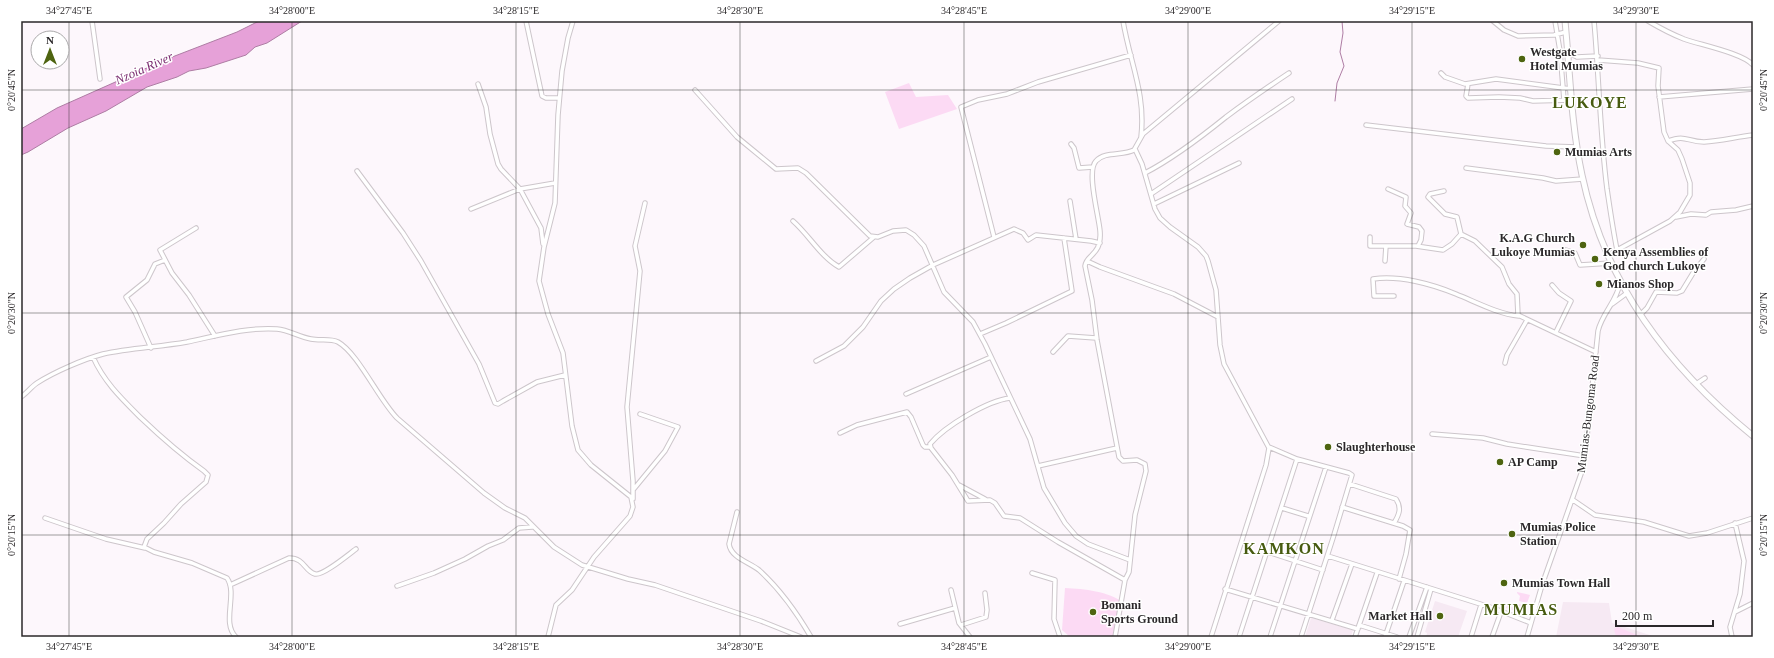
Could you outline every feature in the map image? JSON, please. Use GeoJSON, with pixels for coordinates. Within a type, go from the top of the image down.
{"type":"FeatureCollection","features":[{"type":"Feature","properties":{"kind":"highway"},"geometry":{"type":"LineString","coordinates":[[1565,21],[1577,147],[1583,179],[1594,218],[1608,255],[1640,315],[1666,351],[1722,410],[1753,436]]}},
{"type":"Feature","properties":{"kind":"street"},"geometry":{"type":"LineString","coordinates":[[92,21],[92,36],[100,79]]}},
{"type":"Feature","properties":{"kind":"street"},"geometry":{"type":"LineString","coordinates":[[526,21],[542,96],[546,98],[559,98]]}},
{"type":"Feature","properties":{"kind":"street"},"geometry":{"type":"LineString","coordinates":[[573,21],[568,38],[559,98],[554,211],[544,247],[539,281],[548,314],[563,353],[572,426],[580,453],[591,465],[619,486],[632,499]]}},
{"type":"Feature","properties":{"kind":"street"},"geometry":{"type":"LineString","coordinates":[[1115,637],[1125,580],[1129,572],[1135,515],[1146,472],[1145,464],[1137,460],[1123,461],[1119,457],[1096,338],[1092,300],[1086,268],[1087,261],[1098,250],[1100,243],[1100,227],[1093,187],[1093,167],[1096,161],[1100,158],[1112,154],[1131,152],[1135,149],[1141,137],[1143,114],[1142,100],[1123,21]]}},
{"type":"Feature","properties":{"kind":"street"},"geometry":{"type":"LineString","coordinates":[[1141,137],[1279,21]]}},
{"type":"Feature","properties":{"kind":"street"},"geometry":{"type":"LineString","coordinates":[[1493,21],[1504,30],[1518,36],[1558,36],[1566,34]]}},
{"type":"Feature","properties":{"kind":"street"},"geometry":{"type":"LineString","coordinates":[[1555,21],[1560,51],[1564,100]]}},
{"type":"Feature","properties":{"kind":"street"},"geometry":{"type":"LineString","coordinates":[[1594,21],[1606,177],[1617,250]]}},
{"type":"Feature","properties":{"kind":"street"},"geometry":{"type":"LineString","coordinates":[[1648,21],[1663,30],[1685,39],[1748,60],[1753,65]]}},
{"type":"Feature","properties":{"kind":"street"},"geometry":{"type":"LineString","coordinates":[[1560,51],[1568,51],[1577,57],[1633,62],[1658,67],[1660,69],[1658,82],[1659,98],[1664,128],[1668,141],[1680,154],[1691,186],[1689,198],[1676,217]]}},
{"type":"Feature","properties":{"kind":"street"},"geometry":{"type":"LineString","coordinates":[[994,237],[961,107],[978,100],[1007,94],[1038,82],[1131,55]]}},
{"type":"Feature","properties":{"kind":"street"},"geometry":{"type":"LineString","coordinates":[[1561,61],[1569,61]]}},
{"type":"Feature","properties":{"kind":"street"},"geometry":{"type":"LineString","coordinates":[[1145,172],[1187,147],[1227,116],[1289,73]]}},
{"type":"Feature","properties":{"kind":"street"},"geometry":{"type":"LineString","coordinates":[[1441,73],[1445,77],[1468,84],[1496,79],[1571,89]]}},
{"type":"Feature","properties":{"kind":"street"},"geometry":{"type":"LineString","coordinates":[[1562,74],[1570,74]]}},
{"type":"Feature","properties":{"kind":"street"},"geometry":{"type":"LineString","coordinates":[[478,84],[486,107],[490,134],[498,164],[520,189],[541,228],[544,247]]}},
{"type":"Feature","properties":{"kind":"street"},"geometry":{"type":"LineString","coordinates":[[1468,84],[1466,96],[1468,98],[1504,97],[1533,100],[1572,100]]}},
{"type":"Feature","properties":{"kind":"street"},"geometry":{"type":"LineString","coordinates":[[695,90],[737,137],[770,165],[776,168],[795,168],[802,170],[818,184],[868,235],[874,237]]}},
{"type":"Feature","properties":{"kind":"street"},"geometry":{"type":"LineString","coordinates":[[1659,98],[1753,90]]}},
{"type":"Feature","properties":{"kind":"street"},"geometry":{"type":"LineString","coordinates":[[1152,194],[1292,99]]}},
{"type":"Feature","properties":{"kind":"street"},"geometry":{"type":"LineString","coordinates":[[1366,125],[1546,146],[1577,147]]}},
{"type":"Feature","properties":{"kind":"street"},"geometry":{"type":"LineString","coordinates":[[1668,141],[1680,137],[1692,141],[1711,141],[1753,135]]}},
{"type":"Feature","properties":{"kind":"street"},"geometry":{"type":"LineString","coordinates":[[1071,144],[1074,148],[1079,168],[1093,167]]}},
{"type":"Feature","properties":{"kind":"street"},"geometry":{"type":"LineString","coordinates":[[1135,149],[1145,172],[1157,214],[1164,222],[1198,247],[1206,256],[1215,286],[1220,346],[1224,364],[1269,447],[1266,466],[1225,589],[1211,637]]}},
{"type":"Feature","properties":{"kind":"street"},"geometry":{"type":"LineString","coordinates":[[1154,204],[1239,163]]}},
{"type":"Feature","properties":{"kind":"street"},"geometry":{"type":"LineString","coordinates":[[1466,168],[1556,181],[1583,179]]}},
{"type":"Feature","properties":{"kind":"street"},"geometry":{"type":"LineString","coordinates":[[357,171],[403,233],[421,261],[479,364],[495,403],[498,404],[503,402],[537,382],[565,375]]}},
{"type":"Feature","properties":{"kind":"street"},"geometry":{"type":"LineString","coordinates":[[470,209],[520,189],[555,183]]}},
{"type":"Feature","properties":{"kind":"street"},"geometry":{"type":"LineString","coordinates":[[1388,189],[1406,198],[1405,207],[1411,213],[1407,224],[1419,227],[1422,230],[1418,246]]}},
{"type":"Feature","properties":{"kind":"street"},"geometry":{"type":"LineString","coordinates":[[1444,191],[1430,194],[1428,197],[1446,215],[1457,217],[1461,234]]}},
{"type":"Feature","properties":{"kind":"street"},"geometry":{"type":"LineString","coordinates":[[1070,201],[1076,239]]}},
{"type":"Feature","properties":{"kind":"street"},"geometry":{"type":"LineString","coordinates":[[548,637],[556,605],[572,590],[587,566],[630,516],[633,506],[627,407],[640,271],[635,250],[635,242],[645,204]]}},
{"type":"Feature","properties":{"kind":"street"},"geometry":{"type":"LineString","coordinates":[[1608,255],[1676,217],[1691,214],[1706,215],[1713,212],[1736,210],[1753,206]]}},
{"type":"Feature","properties":{"kind":"street"},"geometry":{"type":"LineString","coordinates":[[793,221],[838,267],[841,267],[851,256],[874,237],[898,230],[909,231],[924,246],[944,292],[973,322],[980,334],[1030,438],[1044,488],[1051,501],[1076,536],[1088,544],[1130,560]]}},
{"type":"Feature","properties":{"kind":"street"},"geometry":{"type":"LineString","coordinates":[[196,228],[160,248],[164,260],[215,336]]}},
{"type":"Feature","properties":{"kind":"street"},"geometry":{"type":"LineString","coordinates":[[816,361],[844,346],[863,327],[881,301],[894,289],[933,265],[994,237],[1014,229],[1023,233],[1028,240],[1036,235],[1100,243]]}},
{"type":"Feature","properties":{"kind":"street"},"geometry":{"type":"LineString","coordinates":[[1370,237],[1370,246],[1418,246],[1445,249],[1461,234]]}},
{"type":"Feature","properties":{"kind":"street"},"geometry":{"type":"LineString","coordinates":[[1461,234],[1476,241],[1502,267],[1509,284],[1517,294],[1519,316]]}},
{"type":"Feature","properties":{"kind":"street"},"geometry":{"type":"LineString","coordinates":[[980,334],[1072,291],[1064,238]]}},
{"type":"Feature","properties":{"kind":"street"},"geometry":{"type":"LineString","coordinates":[[1385,262],[1386,246]]}},
{"type":"Feature","properties":{"kind":"street"},"geometry":{"type":"LineString","coordinates":[[1566,250],[1575,253],[1580,265],[1612,262]]}},
{"type":"Feature","properties":{"kind":"street"},"geometry":{"type":"LineString","coordinates":[[1640,315],[1647,308],[1656,292],[1678,293],[1682,291],[1704,259]]}},
{"type":"Feature","properties":{"kind":"street"},"geometry":{"type":"LineString","coordinates":[[151,348],[135,312],[126,297],[145,282],[155,264],[164,260]]}},
{"type":"Feature","properties":{"kind":"street"},"geometry":{"type":"LineString","coordinates":[[1087,261],[1100,268],[1174,294],[1218,316]]}},
{"type":"Feature","properties":{"kind":"street"},"geometry":{"type":"LineString","coordinates":[[1394,296],[1374,296],[1372,279],[1414,281],[1454,293],[1468,300],[1519,316],[1596,352]]}},
{"type":"Feature","properties":{"kind":"street","name":"Mumias-Bungoma Road"},"geometry":{"type":"LineString","coordinates":[[1527,637],[1543,581],[1573,500],[1585,456],[1600,325],[1619,291],[1620,280]]}},
{"type":"Feature","properties":{"kind":"street"},"geometry":{"type":"LineString","coordinates":[[1552,285],[1559,293],[1570,301],[1556,332]]}},
{"type":"Feature","properties":{"kind":"street","name":"Mumias-Bungoma Road"},"geometry":{"type":"LineString","coordinates":[[1610,306],[1627,293]]}},
{"type":"Feature","properties":{"kind":"street"},"geometry":{"type":"LineString","coordinates":[[1505,363],[1507,355],[1527,320]]}},
{"type":"Feature","properties":{"kind":"street"},"geometry":{"type":"LineString","coordinates":[[21,397],[37,383],[93,357],[109,353],[151,348],[235,332],[274,329],[314,340],[332,340],[339,342],[354,358],[387,407],[397,418],[484,493],[505,508],[522,517],[560,552],[587,566],[661,588],[761,621],[801,637]]}},
{"type":"Feature","properties":{"kind":"street"},"geometry":{"type":"LineString","coordinates":[[1053,352],[1068,336],[1096,338]]}},
{"type":"Feature","properties":{"kind":"street"},"geometry":{"type":"LineString","coordinates":[[93,357],[104,378],[125,404],[167,443],[208,475],[206,482],[181,504],[147,539],[144,544],[145,548]]}},
{"type":"Feature","properties":{"kind":"street"},"geometry":{"type":"LineString","coordinates":[[906,394],[991,357]]}},
{"type":"Feature","properties":{"kind":"street"},"geometry":{"type":"LineString","coordinates":[[1696,384],[1705,378]]}},
{"type":"Feature","properties":{"kind":"street"},"geometry":{"type":"LineString","coordinates":[[930,447],[935,439],[959,422],[995,402],[1010,398]]}},
{"type":"Feature","properties":{"kind":"street"},"geometry":{"type":"LineString","coordinates":[[840,433],[857,425],[907,412],[911,417],[924,446],[930,447],[958,484],[968,501],[985,499]]}},
{"type":"Feature","properties":{"kind":"street"},"geometry":{"type":"LineString","coordinates":[[633,490],[665,451],[678,427],[640,414]]}},
{"type":"Feature","properties":{"kind":"street"},"geometry":{"type":"LineString","coordinates":[[1432,434],[1483,438],[1507,444],[1585,456]]}},
{"type":"Feature","properties":{"kind":"street"},"geometry":{"type":"LineString","coordinates":[[1269,447],[1297,459],[1350,473],[1352,477],[1301,637]]}},
{"type":"Feature","properties":{"kind":"street"},"geometry":{"type":"LineString","coordinates":[[1038,466],[1117,448]]}},
{"type":"Feature","properties":{"kind":"street"},"geometry":{"type":"LineString","coordinates":[[1239,637],[1268,552],[1297,459]]}},
{"type":"Feature","properties":{"kind":"street"},"geometry":{"type":"LineString","coordinates":[[1270,637],[1308,516],[1326,467]]}},
{"type":"Feature","properties":{"kind":"street"},"geometry":{"type":"LineString","coordinates":[[958,484],[994,503],[1004,516],[1020,518],[1058,542],[1125,580]]}},
{"type":"Feature","properties":{"kind":"street"},"geometry":{"type":"LineString","coordinates":[[1350,484],[1396,499],[1400,511],[1394,523]]}},
{"type":"Feature","properties":{"kind":"street"},"geometry":{"type":"LineString","coordinates":[[1573,500],[1596,516],[1644,522],[1688,536],[1707,533],[1753,518]]}},
{"type":"Feature","properties":{"kind":"street"},"geometry":{"type":"LineString","coordinates":[[1342,507],[1406,527],[1411,531],[1399,579]]}},
{"type":"Feature","properties":{"kind":"street"},"geometry":{"type":"LineString","coordinates":[[1282,508],[1308,516]]}},
{"type":"Feature","properties":{"kind":"street"},"geometry":{"type":"LineString","coordinates":[[737,512],[730,541],[730,549],[738,557],[757,569],[792,608],[811,637]]}},
{"type":"Feature","properties":{"kind":"street"},"geometry":{"type":"LineString","coordinates":[[45,518],[106,539],[145,548],[220,574],[227,578],[230,585],[230,630],[236,637]]}},
{"type":"Feature","properties":{"kind":"street"},"geometry":{"type":"LineString","coordinates":[[1732,637],[1730,627],[1740,594],[1744,561],[1735,523]]}},
{"type":"Feature","properties":{"kind":"street"},"geometry":{"type":"LineString","coordinates":[[397,586],[434,573],[465,559],[488,546],[503,540],[519,528],[532,527]]}},
{"type":"Feature","properties":{"kind":"street"},"geometry":{"type":"LineString","coordinates":[[230,585],[289,558],[299,560],[314,574],[318,574],[326,571],[356,549]]}},
{"type":"Feature","properties":{"kind":"street"},"geometry":{"type":"LineString","coordinates":[[1268,552],[1323,570]]}},
{"type":"Feature","properties":{"kind":"street"},"geometry":{"type":"LineString","coordinates":[[1328,556],[1377,573],[1427,587],[1531,623]]}},
{"type":"Feature","properties":{"kind":"street"},"geometry":{"type":"LineString","coordinates":[[1332,620],[1352,564]]}},
{"type":"Feature","properties":{"kind":"street"},"geometry":{"type":"LineString","coordinates":[[1032,573],[1055,580],[1054,619],[1060,637]]}},
{"type":"Feature","properties":{"kind":"street"},"geometry":{"type":"LineString","coordinates":[[1355,637],[1377,573]]}},
{"type":"Feature","properties":{"kind":"street"},"geometry":{"type":"LineString","coordinates":[[1386,635],[1404,581]]}},
{"type":"Feature","properties":{"kind":"street"},"geometry":{"type":"LineString","coordinates":[[1409,637],[1427,587]]}},
{"type":"Feature","properties":{"kind":"street"},"geometry":{"type":"LineString","coordinates":[[1225,589],[1397,637]]}},
{"type":"Feature","properties":{"kind":"street"},"geometry":{"type":"LineString","coordinates":[[1417,637],[1431,589]]}},
{"type":"Feature","properties":{"kind":"street"},"geometry":{"type":"LineString","coordinates":[[951,590],[961,625],[970,637]]}},
{"type":"Feature","properties":{"kind":"street"},"geometry":{"type":"LineString","coordinates":[[961,625],[986,617],[987,610],[984,593]]}},
{"type":"Feature","properties":{"kind":"street"},"geometry":{"type":"LineString","coordinates":[[1735,612],[1753,603]]}},
{"type":"Feature","properties":{"kind":"street"},"geometry":{"type":"LineString","coordinates":[[1471,637],[1481,605]]}},
{"type":"Feature","properties":{"kind":"street"},"geometry":{"type":"LineString","coordinates":[[900,624],[955,608]]}},
{"type":"Feature","properties":{"kind":"street"},"geometry":{"type":"LineString","coordinates":[[1492,637],[1501,612]]}},
{"type":"Feature","properties":{"kind":"shaded area"},"geometry":{"type":"Polygon","coordinates":[[[259,21],[302,21],[267,43],[255,47],[246,55],[206,68],[189,71],[177,77],[147,87],[106,111],[68,128],[21,155],[21,129],[57,108],[167,59],[237,32],[259,21]]]}},
{"type":"Feature","properties":{"kind":"shaded area"},"geometry":{"type":"Polygon","coordinates":[[[909,83],[916,97],[948,95],[957,109],[899,129],[885,92],[909,83]]]}},
{"type":"Feature","properties":{"kind":"shaded area","name":"Bomani Sports Ground"},"geometry":{"type":"Polygon","coordinates":[[[1065,588],[1104,593],[1124,603],[1117,637],[1070,637],[1062,630],[1065,588]]]}},
{"type":"Feature","properties":{"kind":"shaded area"},"geometry":{"type":"Polygon","coordinates":[[[1517,592],[1530,595],[1527,603],[1519,601],[1520,596],[1517,592]]]}},
{"type":"Feature","properties":{"kind":"shaded area"},"geometry":{"type":"Polygon","coordinates":[[[1435,601],[1467,611],[1458,637],[1426,637],[1427,633],[1425,632],[1435,601]]]}},
{"type":"Feature","properties":{"kind":"shaded area"},"geometry":{"type":"Polygon","coordinates":[[[1563,602],[1609,603],[1612,623],[1656,637],[1556,637],[1563,602]]]}},
{"type":"Feature","properties":{"kind":"shaded area"},"geometry":{"type":"Polygon","coordinates":[[[1518,604],[1526,606],[1524,614],[1506,608],[1507,606],[1517,608],[1518,604]]]}},
{"type":"Feature","properties":{"kind":"shaded area"},"geometry":{"type":"Polygon","coordinates":[[[1311,618],[1353,630],[1351,637],[1305,637],[1311,618]]]}},
{"type":"Feature","properties":{"kind":"shaded area"},"geometry":{"type":"Polygon","coordinates":[[[1618,627],[1642,637],[1616,637],[1614,629],[1618,627]]]}},
{"type":"Feature","properties":{"kind":"waterway"},"geometry":{"type":"LineString","coordinates":[[1335,101],[1337,83],[1344,66],[1340,52],[1343,33],[1342,21]]}},
{"type":"Feature","properties":{"kind":"place","name":"Westgate Hotel Mumias"},"geometry":{"type":"Point","coordinates":[1522,59]}},
{"type":"Feature","properties":{"kind":"place","name":"Mumias Arts"},"geometry":{"type":"Point","coordinates":[1557,152]}},
{"type":"Feature","properties":{"kind":"place","name":"K.A.G Church Lukoye Mumias"},"geometry":{"type":"Point","coordinates":[1583,245]}},
{"type":"Feature","properties":{"kind":"place","name":"Kenya Assemblies of God church Lukoye"},"geometry":{"type":"Point","coordinates":[1595,259]}},
{"type":"Feature","properties":{"kind":"place","name":"Mianos Shop"},"geometry":{"type":"Point","coordinates":[1599,284]}},
{"type":"Feature","properties":{"kind":"place","name":"Slaughterhouse"},"geometry":{"type":"Point","coordinates":[1328,447]}},
{"type":"Feature","properties":{"kind":"place","name":"AP Camp"},"geometry":{"type":"Point","coordinates":[1500,462]}},
{"type":"Feature","properties":{"kind":"place","name":"Mumias Police Station"},"geometry":{"type":"Point","coordinates":[1512,534]}},
{"type":"Feature","properties":{"kind":"place","name":"Mumias Town Hall"},"geometry":{"type":"Point","coordinates":[1504,583]}},
{"type":"Feature","properties":{"kind":"place","name":"Bomani Sports Ground"},"geometry":{"type":"Point","coordinates":[1093,612]}},
{"type":"Feature","properties":{"kind":"place","name":"Market Hall"},"geometry":{"type":"Point","coordinates":[1440,616]}},
{"type":"Feature","properties":{"kind":"district","name":"LUKOYE"},"geometry":{"type":"Point","coordinates":[1590,102]}},
{"type":"Feature","properties":{"kind":"district","name":"KAMKON"},"geometry":{"type":"Point","coordinates":[1284,548]}},
{"type":"Feature","properties":{"kind":"district","name":"MUMIAS"},"geometry":{"type":"Point","coordinates":[1521,609]}},
{"type":"Feature","properties":{"kind":"water label","name":"Nzoia River"},"geometry":{"type":"Point","coordinates":[144,68]}}]}
